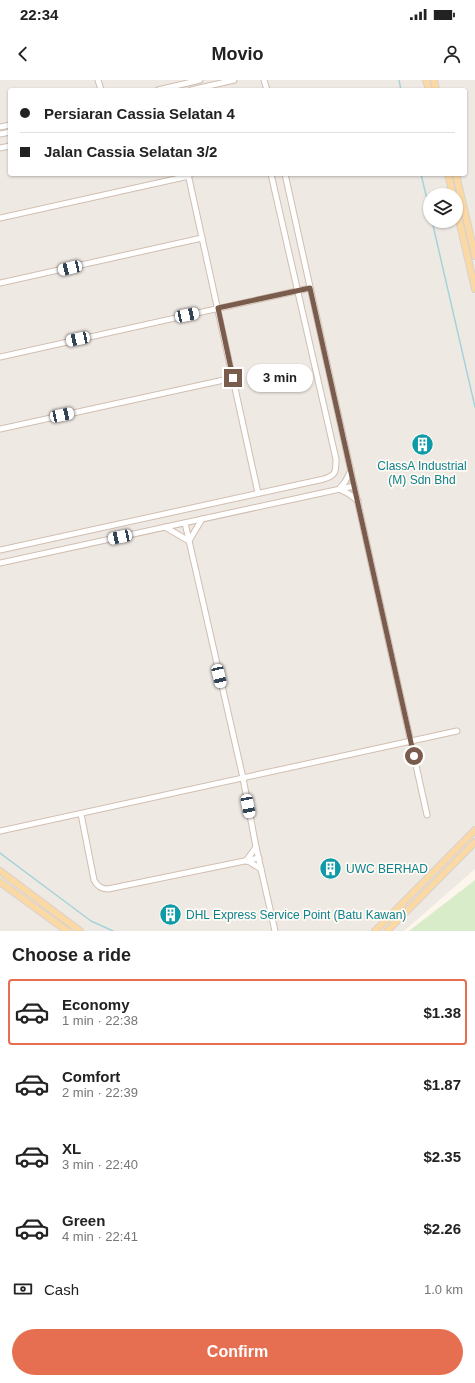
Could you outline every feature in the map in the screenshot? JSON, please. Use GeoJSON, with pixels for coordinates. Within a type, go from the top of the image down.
{"type":"FeatureCollection","features":[{"type":"Feature","properties":{"kind":"main road"},"geometry":{"type":"LineString","coordinates":[[448,176],[451,188]]}},
{"type":"Feature","properties":{"kind":"main road"},"geometry":{"type":"LineString","coordinates":[[456,176],[475,256]]}},
{"type":"Feature","properties":{"kind":"main road"},"geometry":{"type":"LineString","coordinates":[[461,228],[475,289]]}},
{"type":"Feature","properties":{"kind":"main road"},"geometry":{"type":"LineString","coordinates":[[375,931],[475,830]]}},
{"type":"Feature","properties":{"kind":"main road"},"geometry":{"type":"LineString","coordinates":[[387,931],[475,842]]}},
{"type":"Feature","properties":{"kind":"main road"},"geometry":{"type":"LineString","coordinates":[[0,871],[80,931]]}},
{"type":"Feature","properties":{"kind":"main road"},"geometry":{"type":"LineString","coordinates":[[0,882],[67,931]]}},
{"type":"Feature","properties":{"kind":"street"},"geometry":{"type":"LineString","coordinates":[[166,88],[200,80]]}},
{"type":"Feature","properties":{"kind":"street"},"geometry":{"type":"LineString","coordinates":[[200,88],[234,80]]}},
{"type":"Feature","properties":{"kind":"street"},"geometry":{"type":"LineString","coordinates":[[260,80],[266,88]]}},
{"type":"Feature","properties":{"kind":"street"},"geometry":{"type":"LineString","coordinates":[[266,80],[266,88]]}},
{"type":"Feature","properties":{"kind":"street"},"geometry":{"type":"LineString","coordinates":[[0,218],[185,176]]}},
{"type":"Feature","properties":{"kind":"street"},"geometry":{"type":"LineString","coordinates":[[189,176],[258,493]]}},
{"type":"Feature","properties":{"kind":"street"},"geometry":{"type":"LineString","coordinates":[[0,550],[324,479],[331,476],[336,470],[336,459],[271,176]]}},
{"type":"Feature","properties":{"kind":"street"},"geometry":{"type":"LineString","coordinates":[[285,176],[427,815]]}},
{"type":"Feature","properties":{"kind":"street"},"geometry":{"type":"LineString","coordinates":[[0,284],[202,238]]}},
{"type":"Feature","properties":{"kind":"street"},"geometry":{"type":"LineString","coordinates":[[0,356],[310,288]]}},
{"type":"Feature","properties":{"kind":"street"},"geometry":{"type":"LineString","coordinates":[[0,429],[233,378]]}},
{"type":"Feature","properties":{"kind":"street"},"geometry":{"type":"LineString","coordinates":[[339,489],[346,482],[351,470]]}},
{"type":"Feature","properties":{"kind":"street"},"geometry":{"type":"LineString","coordinates":[[0,564],[354,486]]}},
{"type":"Feature","properties":{"kind":"street"},"geometry":{"type":"LineString","coordinates":[[339,489],[358,501]]}},
{"type":"Feature","properties":{"kind":"street"},"geometry":{"type":"LineString","coordinates":[[189,541],[202,519]]}},
{"type":"Feature","properties":{"kind":"street"},"geometry":{"type":"LineString","coordinates":[[185,523],[243,778],[274,931]]}},
{"type":"Feature","properties":{"kind":"street"},"geometry":{"type":"LineString","coordinates":[[165,527],[189,541]]}},
{"type":"Feature","properties":{"kind":"street"},"geometry":{"type":"LineString","coordinates":[[0,831],[457,731]]}},
{"type":"Feature","properties":{"kind":"street"},"geometry":{"type":"LineString","coordinates":[[81,814],[94,880],[96,884],[103,889],[259,858]]}},
{"type":"Feature","properties":{"kind":"street"},"geometry":{"type":"LineString","coordinates":[[247,861],[256,847]]}},
{"type":"Feature","properties":{"kind":"street"},"geometry":{"type":"LineString","coordinates":[[247,861],[261,869]]}},
{"type":"Feature","properties":{"kind":"shaded area"},"geometry":{"type":"Polygon","coordinates":[[[0,80],[475,80],[475,869],[404,931],[0,931],[0,80]]]}},
{"type":"Feature","properties":{"kind":"green space"},"geometry":{"type":"Polygon","coordinates":[[[475,880],[475,931],[409,931],[475,880]]]}},
{"type":"Feature","properties":{"kind":"waterway"},"geometry":{"type":"LineString","coordinates":[[399,80],[401,88]]}},
{"type":"Feature","properties":{"kind":"waterway"},"geometry":{"type":"LineString","coordinates":[[421,176],[424,188]]}},
{"type":"Feature","properties":{"kind":"waterway"},"geometry":{"type":"LineString","coordinates":[[434,228],[475,407]]}},
{"type":"Feature","properties":{"kind":"waterway"},"geometry":{"type":"LineString","coordinates":[[0,853],[91,921],[113,931]]}},
{"type":"Feature","properties":{"kind":"place","name":"ClassA Industrial (M) Sdn Bhd"},"geometry":{"type":"Point","coordinates":[422,445]}},
{"type":"Feature","properties":{"kind":"place","name":"UWC BERHAD"},"geometry":{"type":"Point","coordinates":[330,869]}},
{"type":"Feature","properties":{"kind":"place","name":"DHL Express Service Point (Batu Kawan)"},"geometry":{"type":"Point","coordinates":[170,915]}},
{"type":"Feature","properties":{"kind":"route"},"geometry":{"type":"LineString","coordinates":[[233,378],[218,308],[310,288],[414,756]]}}]}
